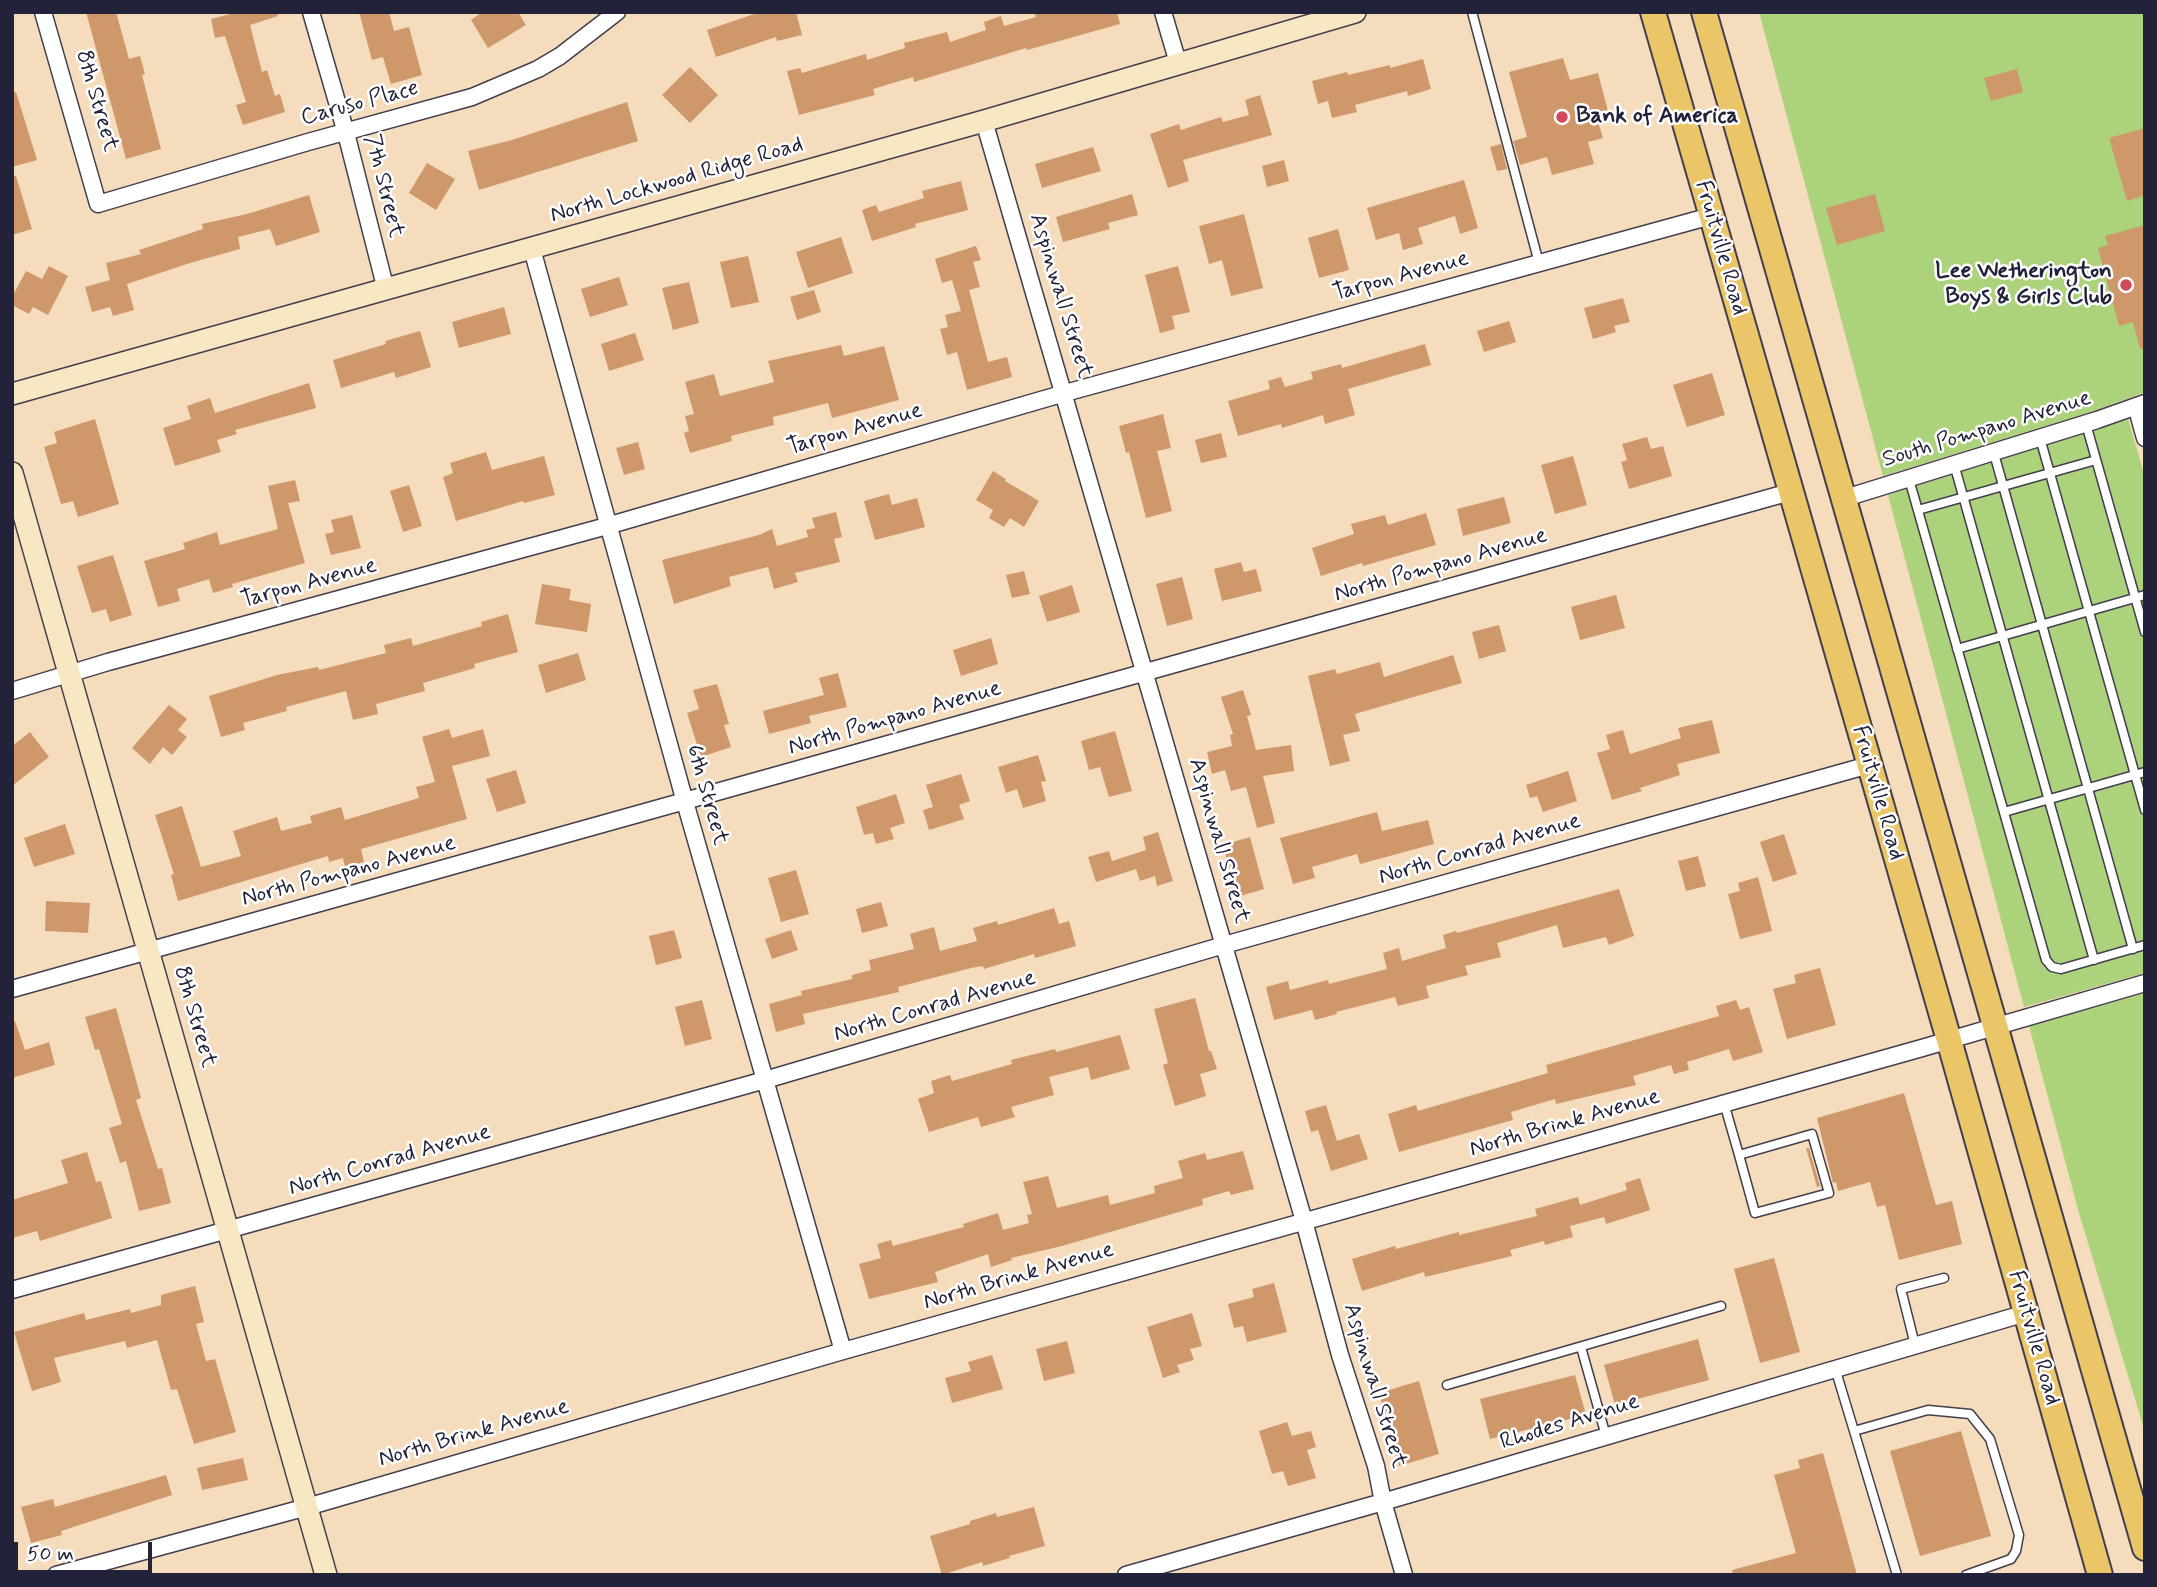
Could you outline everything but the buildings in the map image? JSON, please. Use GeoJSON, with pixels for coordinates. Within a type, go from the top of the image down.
{"type":"FeatureCollection","features":[{"type":"Feature","properties":{"kind":"main road","name":"Fruitville Road"},"geometry":{"type":"LineString","coordinates":[[1653,12],[2100,1575]]}},
{"type":"Feature","properties":{"kind":"main road"},"geometry":{"type":"LineString","coordinates":[[1703,12],[2145,1548]]}},
{"type":"Feature","properties":{"kind":"street","name":"8th Street"},"geometry":{"type":"LineString","coordinates":[[43,12],[98,204]]}},
{"type":"Feature","properties":{"kind":"street","name":"7th Street"},"geometry":{"type":"LineString","coordinates":[[311,12],[346,133],[386,290]]}},
{"type":"Feature","properties":{"kind":"street","name":"Caruso Place"},"geometry":{"type":"LineString","coordinates":[[98,204],[472,97],[511,82],[560,56],[617,12]]}},
{"type":"Feature","properties":{"kind":"street"},"geometry":{"type":"LineString","coordinates":[[1163,12],[1178,63]]}},
{"type":"Feature","properties":{"kind":"street","name":"North Lockwood Ridge Road"},"geometry":{"type":"LineString","coordinates":[[12,394],[984,121],[1355,12]]}},
{"type":"Feature","properties":{"kind":"street","name":"Aspinwall Street"},"geometry":{"type":"LineString","coordinates":[[984,121],[1065,393],[1340,1354],[1377,1466],[1384,1503],[1404,1575]]}},
{"type":"Feature","properties":{"kind":"street","name":"Tarpon Avenue"},"geometry":{"type":"LineString","coordinates":[[12,691],[607,526],[1065,393],[1711,216]]}},
{"type":"Feature","properties":{"kind":"street","name":"6th Street"},"geometry":{"type":"LineString","coordinates":[[532,249],[607,526],[843,1351]]}},
{"type":"Feature","properties":{"kind":"street"},"geometry":{"type":"LineString","coordinates":[[2140,404],[2145,438]]}},
{"type":"Feature","properties":{"kind":"street","name":"South Pompano Avenue"},"geometry":{"type":"LineString","coordinates":[[1842,499],[2086,424],[2140,404]]}},
{"type":"Feature","properties":{"kind":"street","name":"8th Street"},"geometry":{"type":"LineString","coordinates":[[12,473],[326,1575]]}},
{"type":"Feature","properties":{"kind":"street","name":"North Pompano Avenue"},"geometry":{"type":"LineString","coordinates":[[12,989],[1790,492]]}},
{"type":"Feature","properties":{"kind":"street","name":"North Conrad Avenue"},"geometry":{"type":"LineString","coordinates":[[12,1290],[765,1080],[1224,945],[1869,765]]}},
{"type":"Feature","properties":{"kind":"street","name":"North Brink Avenue"},"geometry":{"type":"LineString","coordinates":[[55,1575],[307,1507],[843,1351],[2145,983]]}},
{"type":"Feature","properties":{"kind":"street","name":"Rhodes Avenue"},"geometry":{"type":"LineString","coordinates":[[1126,1575],[1384,1503],[1835,1368],[2026,1314]]}},
{"type":"Feature","properties":{"kind":"lane"},"geometry":{"type":"LineString","coordinates":[[1472,12],[1539,263]]}},
{"type":"Feature","properties":{"kind":"lane"},"geometry":{"type":"LineString","coordinates":[[2086,424],[2145,632]]}},
{"type":"Feature","properties":{"kind":"lane"},"geometry":{"type":"LineString","coordinates":[[2040,438],[2145,810]]}},
{"type":"Feature","properties":{"kind":"lane"},"geometry":{"type":"LineString","coordinates":[[1993,451],[2133,949]]}},
{"type":"Feature","properties":{"kind":"lane"},"geometry":{"type":"LineString","coordinates":[[1918,510],[2096,460]]}},
{"type":"Feature","properties":{"kind":"lane"},"geometry":{"type":"LineString","coordinates":[[1954,464],[2094,960]]}},
{"type":"Feature","properties":{"kind":"lane"},"geometry":{"type":"LineString","coordinates":[[1909,478],[2046,960],[2052,967],[2061,969],[2145,945]]}},
{"type":"Feature","properties":{"kind":"lane"},"geometry":{"type":"LineString","coordinates":[[1957,649],[2145,595]]}},
{"type":"Feature","properties":{"kind":"lane"},"geometry":{"type":"LineString","coordinates":[[2004,812],[2145,772]]}},
{"type":"Feature","properties":{"kind":"lane"},"geometry":{"type":"LineString","coordinates":[[1724,1103],[1755,1213],[1829,1193],[1812,1134],[1739,1155]]}},
{"type":"Feature","properties":{"kind":"lane"},"geometry":{"type":"LineString","coordinates":[[1915,1345],[1901,1289],[1944,1278]]}},
{"type":"Feature","properties":{"kind":"lane"},"geometry":{"type":"LineString","coordinates":[[1447,1385],[1721,1306]]}},
{"type":"Feature","properties":{"kind":"lane"},"geometry":{"type":"LineString","coordinates":[[1581,1346],[1606,1437]]}},
{"type":"Feature","properties":{"kind":"lane"},"geometry":{"type":"LineString","coordinates":[[1835,1368],[1897,1575]]}},
{"type":"Feature","properties":{"kind":"lane"},"geometry":{"type":"LineString","coordinates":[[1854,1431],[1928,1410],[1970,1414],[1990,1439],[2019,1535],[2017,1550],[2011,1559],[1966,1575]]}},
{"type":"Feature","properties":{"kind":"green space"},"geometry":{"type":"Polygon","coordinates":[[[1759,12],[2145,12],[2145,392],[2094,411],[1883,476],[1759,12]]]}},
{"type":"Feature","properties":{"kind":"green space"},"geometry":{"type":"Polygon","coordinates":[[[2128,419],[2145,477],[2145,973],[2024,1007],[1888,495],[2128,419]]]}},
{"type":"Feature","properties":{"kind":"green space"},"geometry":{"type":"Polygon","coordinates":[[[2145,993],[2145,1432],[2079,1213],[2029,1026],[2145,993]]]}},
{"type":"Feature","properties":{"kind":"place","name":"Bank of America"},"geometry":{"type":"Point","coordinates":[1562,117]}},
{"type":"Feature","properties":{"kind":"place","name":"Lee Wetherington Boys & Girls Club"},"geometry":{"type":"Point","coordinates":[2126,285]}}]}
